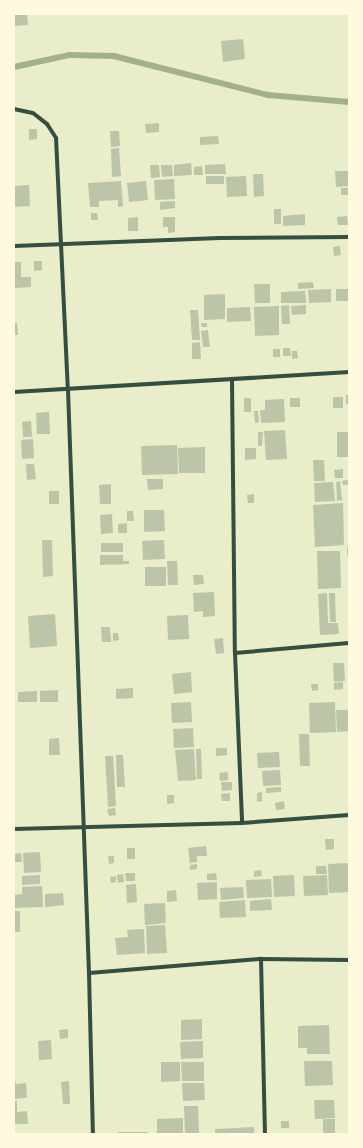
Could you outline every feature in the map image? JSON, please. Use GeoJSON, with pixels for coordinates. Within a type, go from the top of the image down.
{"type":"FeatureCollection","features":[{"type":"Feature","properties":{"kind":"street"},"geometry":{"type":"LineString","coordinates":[[14,109],[33,113],[47,124],[56,138],[68,390],[82,826],[90,972],[93,1134]]}},
{"type":"Feature","properties":{"kind":"street"},"geometry":{"type":"LineString","coordinates":[[14,246],[220,238],[349,236]]}},
{"type":"Feature","properties":{"kind":"street"},"geometry":{"type":"LineString","coordinates":[[14,392],[68,390],[349,372]]}},
{"type":"Feature","properties":{"kind":"street"},"geometry":{"type":"LineString","coordinates":[[232,380],[235,654],[242,823]]}},
{"type":"Feature","properties":{"kind":"street"},"geometry":{"type":"LineString","coordinates":[[235,654],[349,643]]}},
{"type":"Feature","properties":{"kind":"street"},"geometry":{"type":"LineString","coordinates":[[14,829],[82,826],[242,823],[349,815]]}},
{"type":"Feature","properties":{"kind":"street"},"geometry":{"type":"LineString","coordinates":[[90,972],[261,960],[349,960]]}},
{"type":"Feature","properties":{"kind":"street"},"geometry":{"type":"LineString","coordinates":[[261,960],[266,1134]]}},
{"type":"Feature","properties":{"kind":"building"},"geometry":{"type":"Polygon","coordinates":[[[14,14],[27,14],[28,25],[14,26],[14,14]]]}},
{"type":"Feature","properties":{"kind":"building"},"geometry":{"type":"Polygon","coordinates":[[[243,39],[245,59],[223,62],[221,41],[243,39]]]}},
{"type":"Feature","properties":{"kind":"building"},"geometry":{"type":"Polygon","coordinates":[[[159,123],[159,132],[146,133],[145,124],[159,123]]]}},
{"type":"Feature","properties":{"kind":"building"},"geometry":{"type":"Polygon","coordinates":[[[29,129],[37,129],[37,139],[29,140],[29,129]]]}},
{"type":"Feature","properties":{"kind":"building"},"geometry":{"type":"Polygon","coordinates":[[[110,131],[119,131],[120,146],[111,147],[110,131]]]}},
{"type":"Feature","properties":{"kind":"building"},"geometry":{"type":"Polygon","coordinates":[[[218,136],[219,144],[200,145],[200,137],[218,136]]]}},
{"type":"Feature","properties":{"kind":"building"},"geometry":{"type":"Polygon","coordinates":[[[119,148],[121,176],[112,177],[111,149],[119,148]]]}},
{"type":"Feature","properties":{"kind":"building"},"geometry":{"type":"Polygon","coordinates":[[[191,163],[192,175],[174,176],[174,165],[191,163]]]}},
{"type":"Feature","properties":{"kind":"building"},"geometry":{"type":"Polygon","coordinates":[[[225,164],[226,174],[205,174],[205,165],[225,164]]]}},
{"type":"Feature","properties":{"kind":"building"},"geometry":{"type":"Polygon","coordinates":[[[150,165],[159,165],[160,177],[151,178],[150,165]]]}},
{"type":"Feature","properties":{"kind":"building"},"geometry":{"type":"Polygon","coordinates":[[[161,165],[172,165],[173,176],[162,177],[161,165]]]}},
{"type":"Feature","properties":{"kind":"building"},"geometry":{"type":"Polygon","coordinates":[[[202,166],[203,175],[194,175],[194,167],[202,166]]]}},
{"type":"Feature","properties":{"kind":"building"},"geometry":{"type":"Polygon","coordinates":[[[335,171],[349,171],[349,186],[336,187],[335,171]]]}},
{"type":"Feature","properties":{"kind":"building"},"geometry":{"type":"Polygon","coordinates":[[[253,174],[263,174],[264,196],[254,197],[253,174]]]}},
{"type":"Feature","properties":{"kind":"building"},"geometry":{"type":"Polygon","coordinates":[[[206,176],[224,176],[224,184],[206,184],[206,176]]]}},
{"type":"Feature","properties":{"kind":"building"},"geometry":{"type":"Polygon","coordinates":[[[246,176],[247,196],[227,197],[226,177],[246,176]]]}},
{"type":"Feature","properties":{"kind":"building"},"geometry":{"type":"Polygon","coordinates":[[[174,179],[175,199],[155,200],[154,180],[174,179]]]}},
{"type":"Feature","properties":{"kind":"building"},"geometry":{"type":"Polygon","coordinates":[[[121,181],[123,206],[118,207],[118,200],[99,201],[99,207],[90,207],[88,183],[121,181]]]}},
{"type":"Feature","properties":{"kind":"building"},"geometry":{"type":"Polygon","coordinates":[[[146,181],[148,200],[129,202],[127,183],[146,181]]]}},
{"type":"Feature","properties":{"kind":"building"},"geometry":{"type":"Polygon","coordinates":[[[29,185],[30,206],[14,207],[14,186],[29,185]]]}},
{"type":"Feature","properties":{"kind":"building"},"geometry":{"type":"Polygon","coordinates":[[[341,188],[349,188],[349,195],[341,195],[341,188]]]}},
{"type":"Feature","properties":{"kind":"building"},"geometry":{"type":"Polygon","coordinates":[[[175,201],[175,208],[160,210],[160,202],[175,201]]]}},
{"type":"Feature","properties":{"kind":"building"},"geometry":{"type":"Polygon","coordinates":[[[274,209],[281,209],[281,224],[274,224],[274,209]]]}},
{"type":"Feature","properties":{"kind":"building"},"geometry":{"type":"Polygon","coordinates":[[[91,213],[97,213],[98,220],[91,220],[91,213]]]}},
{"type":"Feature","properties":{"kind":"building"},"geometry":{"type":"Polygon","coordinates":[[[305,214],[305,225],[283,226],[283,216],[305,214]]]}},
{"type":"Feature","properties":{"kind":"building"},"geometry":{"type":"Polygon","coordinates":[[[347,216],[348,225],[338,225],[337,217],[347,216]]]}},
{"type":"Feature","properties":{"kind":"building"},"geometry":{"type":"Polygon","coordinates":[[[138,217],[138,231],[128,231],[128,218],[138,217]]]}},
{"type":"Feature","properties":{"kind":"building"},"geometry":{"type":"Polygon","coordinates":[[[163,217],[175,217],[175,232],[168,233],[168,227],[163,227],[163,217]]]}},
{"type":"Feature","properties":{"kind":"building"},"geometry":{"type":"Polygon","coordinates":[[[340,246],[341,255],[334,256],[333,247],[340,246]]]}},
{"type":"Feature","properties":{"kind":"building"},"geometry":{"type":"Polygon","coordinates":[[[34,261],[42,261],[42,270],[34,271],[34,261]]]}},
{"type":"Feature","properties":{"kind":"building"},"geometry":{"type":"Polygon","coordinates":[[[14,262],[21,262],[21,277],[31,277],[31,287],[14,288],[14,262]]]}},
{"type":"Feature","properties":{"kind":"building"},"geometry":{"type":"Polygon","coordinates":[[[313,282],[314,288],[298,289],[298,283],[313,282]]]}},
{"type":"Feature","properties":{"kind":"building"},"geometry":{"type":"Polygon","coordinates":[[[254,284],[270,284],[270,303],[255,303],[254,284]]]}},
{"type":"Feature","properties":{"kind":"building"},"geometry":{"type":"Polygon","coordinates":[[[331,289],[331,302],[309,303],[308,290],[331,289]]]}},
{"type":"Feature","properties":{"kind":"building"},"geometry":{"type":"Polygon","coordinates":[[[336,289],[349,289],[349,301],[336,301],[336,289]]]}},
{"type":"Feature","properties":{"kind":"building"},"geometry":{"type":"Polygon","coordinates":[[[305,291],[306,303],[281,303],[281,292],[305,291]]]}},
{"type":"Feature","properties":{"kind":"building"},"geometry":{"type":"Polygon","coordinates":[[[225,294],[225,319],[204,320],[204,295],[225,294]]]}},
{"type":"Feature","properties":{"kind":"building"},"geometry":{"type":"Polygon","coordinates":[[[289,305],[290,324],[282,324],[281,306],[289,305]]]}},
{"type":"Feature","properties":{"kind":"building"},"geometry":{"type":"Polygon","coordinates":[[[306,305],[306,314],[292,315],[291,306],[306,305]]]}},
{"type":"Feature","properties":{"kind":"building"},"geometry":{"type":"Polygon","coordinates":[[[279,306],[279,335],[255,336],[254,307],[279,306]]]}},
{"type":"Feature","properties":{"kind":"building"},"geometry":{"type":"Polygon","coordinates":[[[250,307],[251,321],[227,322],[227,308],[250,307]]]}},
{"type":"Feature","properties":{"kind":"building"},"geometry":{"type":"Polygon","coordinates":[[[190,310],[198,310],[200,340],[192,340],[190,310]]]}},
{"type":"Feature","properties":{"kind":"building"},"geometry":{"type":"Polygon","coordinates":[[[14,323],[17,323],[18,335],[14,335],[14,323]]]}},
{"type":"Feature","properties":{"kind":"building"},"geometry":{"type":"Polygon","coordinates":[[[201,323],[207,323],[207,327],[202,327],[201,323]]]}},
{"type":"Feature","properties":{"kind":"building"},"geometry":{"type":"Polygon","coordinates":[[[208,330],[210,347],[203,347],[201,331],[208,330]]]}},
{"type":"Feature","properties":{"kind":"building"},"geometry":{"type":"Polygon","coordinates":[[[200,342],[201,359],[192,359],[192,343],[200,342]]]}},
{"type":"Feature","properties":{"kind":"building"},"geometry":{"type":"Polygon","coordinates":[[[283,348],[290,348],[291,356],[283,356],[283,348]]]}},
{"type":"Feature","properties":{"kind":"building"},"geometry":{"type":"Polygon","coordinates":[[[273,349],[280,349],[280,357],[273,357],[273,349]]]}},
{"type":"Feature","properties":{"kind":"building"},"geometry":{"type":"Polygon","coordinates":[[[292,351],[297,351],[298,358],[292,359],[292,351]]]}},
{"type":"Feature","properties":{"kind":"building"},"geometry":{"type":"Polygon","coordinates":[[[346,395],[349,395],[349,404],[346,404],[346,395]]]}},
{"type":"Feature","properties":{"kind":"building"},"geometry":{"type":"Polygon","coordinates":[[[333,397],[343,397],[343,408],[333,408],[333,397]]]}},
{"type":"Feature","properties":{"kind":"building"},"geometry":{"type":"Polygon","coordinates":[[[244,398],[251,398],[251,412],[244,412],[244,398]]]}},
{"type":"Feature","properties":{"kind":"building"},"geometry":{"type":"Polygon","coordinates":[[[290,398],[300,398],[300,407],[290,407],[290,398]]]}},
{"type":"Feature","properties":{"kind":"building"},"geometry":{"type":"Polygon","coordinates":[[[284,399],[285,422],[261,423],[260,410],[265,410],[265,400],[284,399]]]}},
{"type":"Feature","properties":{"kind":"building"},"geometry":{"type":"Polygon","coordinates":[[[254,411],[258,411],[259,422],[255,423],[254,411]]]}},
{"type":"Feature","properties":{"kind":"building"},"geometry":{"type":"Polygon","coordinates":[[[49,412],[50,434],[37,434],[36,413],[49,412]]]}},
{"type":"Feature","properties":{"kind":"building"},"geometry":{"type":"Polygon","coordinates":[[[31,421],[32,437],[23,437],[22,422],[31,421]]]}},
{"type":"Feature","properties":{"kind":"building"},"geometry":{"type":"Polygon","coordinates":[[[285,430],[287,459],[266,460],[264,431],[285,430]]]}},
{"type":"Feature","properties":{"kind":"building"},"geometry":{"type":"Polygon","coordinates":[[[258,432],[263,432],[262,446],[258,446],[258,432]]]}},
{"type":"Feature","properties":{"kind":"building"},"geometry":{"type":"Polygon","coordinates":[[[337,432],[349,432],[349,457],[337,457],[337,432]]]}},
{"type":"Feature","properties":{"kind":"building"},"geometry":{"type":"Polygon","coordinates":[[[33,439],[34,458],[22,459],[21,440],[33,439]]]}},
{"type":"Feature","properties":{"kind":"building"},"geometry":{"type":"Polygon","coordinates":[[[177,445],[178,474],[142,475],[141,446],[177,445]]]}},
{"type":"Feature","properties":{"kind":"building"},"geometry":{"type":"Polygon","coordinates":[[[205,447],[205,473],[179,473],[178,448],[205,447]]]}},
{"type":"Feature","properties":{"kind":"building"},"geometry":{"type":"Polygon","coordinates":[[[245,448],[256,448],[256,459],[245,460],[245,448]]]}},
{"type":"Feature","properties":{"kind":"building"},"geometry":{"type":"Polygon","coordinates":[[[313,460],[324,460],[325,481],[314,481],[313,460]]]}},
{"type":"Feature","properties":{"kind":"building"},"geometry":{"type":"Polygon","coordinates":[[[26,464],[34,464],[36,479],[27,480],[26,464]]]}},
{"type":"Feature","properties":{"kind":"building"},"geometry":{"type":"Polygon","coordinates":[[[343,469],[343,478],[335,478],[334,470],[343,469]]]}},
{"type":"Feature","properties":{"kind":"building"},"geometry":{"type":"Polygon","coordinates":[[[147,479],[163,479],[163,489],[148,490],[147,479]]]}},
{"type":"Feature","properties":{"kind":"building"},"geometry":{"type":"Polygon","coordinates":[[[348,480],[348,485],[343,485],[342,481],[348,480]]]}},
{"type":"Feature","properties":{"kind":"building"},"geometry":{"type":"Polygon","coordinates":[[[340,481],[342,500],[337,501],[336,482],[340,481]]]}},
{"type":"Feature","properties":{"kind":"building"},"geometry":{"type":"Polygon","coordinates":[[[333,482],[335,501],[315,502],[314,483],[333,482]]]}},
{"type":"Feature","properties":{"kind":"building"},"geometry":{"type":"Polygon","coordinates":[[[111,484],[111,504],[100,504],[99,485],[111,484]]]}},
{"type":"Feature","properties":{"kind":"building"},"geometry":{"type":"Polygon","coordinates":[[[49,491],[59,491],[59,504],[49,504],[49,491]]]}},
{"type":"Feature","properties":{"kind":"building"},"geometry":{"type":"Polygon","coordinates":[[[254,494],[254,503],[248,503],[247,495],[254,494]]]}},
{"type":"Feature","properties":{"kind":"building"},"geometry":{"type":"Polygon","coordinates":[[[343,503],[344,545],[315,547],[313,505],[343,503]]]}},
{"type":"Feature","properties":{"kind":"building"},"geometry":{"type":"Polygon","coordinates":[[[144,510],[164,510],[165,531],[144,532],[144,510]]]}},
{"type":"Feature","properties":{"kind":"building"},"geometry":{"type":"Polygon","coordinates":[[[127,511],[133,511],[134,521],[127,521],[127,511]]]}},
{"type":"Feature","properties":{"kind":"building"},"geometry":{"type":"Polygon","coordinates":[[[112,514],[113,533],[101,534],[100,515],[112,514]]]}},
{"type":"Feature","properties":{"kind":"building"},"geometry":{"type":"Polygon","coordinates":[[[127,523],[127,533],[118,533],[118,524],[127,523]]]}},
{"type":"Feature","properties":{"kind":"building"},"geometry":{"type":"Polygon","coordinates":[[[42,540],[52,540],[53,576],[43,577],[42,540]]]}},
{"type":"Feature","properties":{"kind":"building"},"geometry":{"type":"Polygon","coordinates":[[[164,540],[165,559],[143,560],[142,541],[164,540]]]}},
{"type":"Feature","properties":{"kind":"building"},"geometry":{"type":"Polygon","coordinates":[[[101,543],[123,543],[123,552],[101,552],[101,543]]]}},
{"type":"Feature","properties":{"kind":"building"},"geometry":{"type":"Polygon","coordinates":[[[347,547],[349,547],[349,555],[347,555],[347,547]]]}},
{"type":"Feature","properties":{"kind":"building"},"geometry":{"type":"Polygon","coordinates":[[[317,551],[340,551],[341,588],[318,589],[317,551]]]}},
{"type":"Feature","properties":{"kind":"building"},"geometry":{"type":"Polygon","coordinates":[[[100,555],[123,555],[123,561],[129,561],[129,564],[100,565],[100,555]]]}},
{"type":"Feature","properties":{"kind":"building"},"geometry":{"type":"Polygon","coordinates":[[[167,561],[177,561],[178,585],[168,585],[167,561]]]}},
{"type":"Feature","properties":{"kind":"building"},"geometry":{"type":"Polygon","coordinates":[[[145,567],[166,567],[166,586],[145,586],[145,567]]]}},
{"type":"Feature","properties":{"kind":"building"},"geometry":{"type":"Polygon","coordinates":[[[193,575],[203,575],[204,584],[194,585],[193,575]]]}},
{"type":"Feature","properties":{"kind":"building"},"geometry":{"type":"Polygon","coordinates":[[[214,592],[215,616],[203,617],[203,611],[194,612],[193,593],[214,592]]]}},
{"type":"Feature","properties":{"kind":"building"},"geometry":{"type":"Polygon","coordinates":[[[327,593],[328,623],[338,623],[339,634],[320,635],[318,594],[327,593]]]}},
{"type":"Feature","properties":{"kind":"building"},"geometry":{"type":"Polygon","coordinates":[[[329,593],[335,593],[336,622],[330,622],[329,593]]]}},
{"type":"Feature","properties":{"kind":"building"},"geometry":{"type":"Polygon","coordinates":[[[55,614],[57,646],[30,648],[28,616],[55,614]]]}},
{"type":"Feature","properties":{"kind":"building"},"geometry":{"type":"Polygon","coordinates":[[[188,615],[189,639],[168,640],[167,616],[188,615]]]}},
{"type":"Feature","properties":{"kind":"building"},"geometry":{"type":"Polygon","coordinates":[[[101,627],[110,627],[111,642],[102,642],[101,627]]]}},
{"type":"Feature","properties":{"kind":"building"},"geometry":{"type":"Polygon","coordinates":[[[113,633],[118,633],[119,640],[113,641],[113,633]]]}},
{"type":"Feature","properties":{"kind":"building"},"geometry":{"type":"Polygon","coordinates":[[[223,638],[224,653],[216,654],[214,639],[223,638]]]}},
{"type":"Feature","properties":{"kind":"building"},"geometry":{"type":"Polygon","coordinates":[[[333,663],[344,663],[345,681],[334,682],[333,663]]]}},
{"type":"Feature","properties":{"kind":"building"},"geometry":{"type":"Polygon","coordinates":[[[191,672],[192,692],[174,694],[172,674],[191,672]]]}},
{"type":"Feature","properties":{"kind":"building"},"geometry":{"type":"Polygon","coordinates":[[[343,682],[343,689],[334,690],[334,683],[343,682]]]}},
{"type":"Feature","properties":{"kind":"building"},"geometry":{"type":"Polygon","coordinates":[[[311,684],[318,684],[318,690],[312,691],[311,684]]]}},
{"type":"Feature","properties":{"kind":"building"},"geometry":{"type":"Polygon","coordinates":[[[133,688],[133,698],[116,699],[116,689],[133,688]]]}},
{"type":"Feature","properties":{"kind":"building"},"geometry":{"type":"Polygon","coordinates":[[[58,690],[58,702],[40,702],[40,691],[58,690]]]}},
{"type":"Feature","properties":{"kind":"building"},"geometry":{"type":"Polygon","coordinates":[[[37,691],[37,702],[18,702],[18,692],[37,691]]]}},
{"type":"Feature","properties":{"kind":"building"},"geometry":{"type":"Polygon","coordinates":[[[191,702],[192,722],[172,723],[171,703],[191,702]]]}},
{"type":"Feature","properties":{"kind":"building"},"geometry":{"type":"Polygon","coordinates":[[[335,702],[336,732],[310,733],[309,703],[335,702]]]}},
{"type":"Feature","properties":{"kind":"building"},"geometry":{"type":"Polygon","coordinates":[[[336,710],[349,710],[349,731],[337,732],[336,710]]]}},
{"type":"Feature","properties":{"kind":"building"},"geometry":{"type":"Polygon","coordinates":[[[193,728],[194,747],[174,748],[173,729],[193,728]]]}},
{"type":"Feature","properties":{"kind":"building"},"geometry":{"type":"Polygon","coordinates":[[[299,734],[309,734],[310,766],[300,766],[299,734]]]}},
{"type":"Feature","properties":{"kind":"building"},"geometry":{"type":"Polygon","coordinates":[[[59,738],[60,755],[49,755],[49,739],[59,738]]]}},
{"type":"Feature","properties":{"kind":"building"},"geometry":{"type":"Polygon","coordinates":[[[216,748],[227,748],[227,755],[216,756],[216,748]]]}},
{"type":"Feature","properties":{"kind":"building"},"geometry":{"type":"Polygon","coordinates":[[[194,749],[196,780],[178,781],[175,750],[194,749]]]}},
{"type":"Feature","properties":{"kind":"building"},"geometry":{"type":"Polygon","coordinates":[[[196,749],[201,749],[202,779],[197,779],[196,749]]]}},
{"type":"Feature","properties":{"kind":"building"},"geometry":{"type":"Polygon","coordinates":[[[279,752],[280,767],[258,768],[257,753],[279,752]]]}},
{"type":"Feature","properties":{"kind":"building"},"geometry":{"type":"Polygon","coordinates":[[[116,755],[123,755],[125,787],[117,787],[116,755]]]}},
{"type":"Feature","properties":{"kind":"building"},"geometry":{"type":"Polygon","coordinates":[[[105,756],[113,756],[116,806],[108,807],[105,756]]]}},
{"type":"Feature","properties":{"kind":"building"},"geometry":{"type":"Polygon","coordinates":[[[280,770],[281,785],[263,786],[262,771],[280,770]]]}},
{"type":"Feature","properties":{"kind":"building"},"geometry":{"type":"Polygon","coordinates":[[[228,772],[228,780],[220,781],[219,773],[228,772]]]}},
{"type":"Feature","properties":{"kind":"building"},"geometry":{"type":"Polygon","coordinates":[[[221,782],[232,782],[232,790],[222,791],[221,782]]]}},
{"type":"Feature","properties":{"kind":"building"},"geometry":{"type":"Polygon","coordinates":[[[281,787],[281,792],[266,793],[266,788],[281,787]]]}},
{"type":"Feature","properties":{"kind":"building"},"geometry":{"type":"Polygon","coordinates":[[[262,792],[262,801],[257,802],[257,793],[262,792]]]}},
{"type":"Feature","properties":{"kind":"building"},"geometry":{"type":"Polygon","coordinates":[[[230,793],[230,801],[222,801],[221,794],[230,793]]]}},
{"type":"Feature","properties":{"kind":"building"},"geometry":{"type":"Polygon","coordinates":[[[167,795],[174,795],[174,803],[167,804],[167,795]]]}},
{"type":"Feature","properties":{"kind":"building"},"geometry":{"type":"Polygon","coordinates":[[[284,801],[285,809],[276,810],[275,803],[284,801]]]}},
{"type":"Feature","properties":{"kind":"building"},"geometry":{"type":"Polygon","coordinates":[[[115,808],[116,815],[109,816],[107,809],[115,808]]]}},
{"type":"Feature","properties":{"kind":"building"},"geometry":{"type":"Polygon","coordinates":[[[325,839],[334,839],[334,849],[326,850],[325,839]]]}},
{"type":"Feature","properties":{"kind":"building"},"geometry":{"type":"Polygon","coordinates":[[[206,846],[207,856],[197,856],[197,862],[190,863],[188,848],[206,846]]]}},
{"type":"Feature","properties":{"kind":"building"},"geometry":{"type":"Polygon","coordinates":[[[127,848],[135,848],[135,859],[127,859],[127,848]]]}},
{"type":"Feature","properties":{"kind":"building"},"geometry":{"type":"Polygon","coordinates":[[[40,852],[41,872],[24,873],[23,853],[40,852]]]}},
{"type":"Feature","properties":{"kind":"building"},"geometry":{"type":"Polygon","coordinates":[[[21,853],[22,862],[14,862],[14,854],[21,853]]]}},
{"type":"Feature","properties":{"kind":"building"},"geometry":{"type":"Polygon","coordinates":[[[108,856],[114,856],[114,863],[109,864],[108,856]]]}},
{"type":"Feature","properties":{"kind":"building"},"geometry":{"type":"Polygon","coordinates":[[[349,863],[349,892],[329,893],[328,864],[349,863]]]}},
{"type":"Feature","properties":{"kind":"building"},"geometry":{"type":"Polygon","coordinates":[[[197,864],[197,869],[190,870],[190,865],[197,864]]]}},
{"type":"Feature","properties":{"kind":"building"},"geometry":{"type":"Polygon","coordinates":[[[316,866],[326,866],[327,874],[316,874],[316,866]]]}},
{"type":"Feature","properties":{"kind":"building"},"geometry":{"type":"Polygon","coordinates":[[[261,870],[262,876],[254,877],[254,871],[261,870]]]}},
{"type":"Feature","properties":{"kind":"building"},"geometry":{"type":"Polygon","coordinates":[[[125,873],[135,873],[135,881],[126,881],[125,873]]]}},
{"type":"Feature","properties":{"kind":"building"},"geometry":{"type":"Polygon","coordinates":[[[216,873],[217,880],[207,880],[207,874],[216,873]]]}},
{"type":"Feature","properties":{"kind":"building"},"geometry":{"type":"Polygon","coordinates":[[[123,874],[124,882],[118,883],[117,875],[123,874]]]}},
{"type":"Feature","properties":{"kind":"building"},"geometry":{"type":"Polygon","coordinates":[[[40,875],[40,884],[22,885],[22,876],[40,875]]]}},
{"type":"Feature","properties":{"kind":"building"},"geometry":{"type":"Polygon","coordinates":[[[294,875],[295,896],[274,897],[273,876],[294,875]]]}},
{"type":"Feature","properties":{"kind":"building"},"geometry":{"type":"Polygon","coordinates":[[[327,875],[328,895],[304,896],[303,876],[327,875]]]}},
{"type":"Feature","properties":{"kind":"building"},"geometry":{"type":"Polygon","coordinates":[[[116,876],[116,882],[111,883],[110,877],[116,876]]]}},
{"type":"Feature","properties":{"kind":"building"},"geometry":{"type":"Polygon","coordinates":[[[271,879],[272,897],[247,898],[246,880],[271,879]]]}},
{"type":"Feature","properties":{"kind":"building"},"geometry":{"type":"Polygon","coordinates":[[[217,882],[217,899],[198,900],[197,883],[217,882]]]}},
{"type":"Feature","properties":{"kind":"building"},"geometry":{"type":"Polygon","coordinates":[[[136,884],[137,902],[127,903],[126,885],[136,884]]]}},
{"type":"Feature","properties":{"kind":"building"},"geometry":{"type":"Polygon","coordinates":[[[42,886],[43,907],[14,908],[14,895],[22,894],[22,887],[42,886]]]}},
{"type":"Feature","properties":{"kind":"building"},"geometry":{"type":"Polygon","coordinates":[[[243,887],[244,898],[221,900],[220,888],[243,887]]]}},
{"type":"Feature","properties":{"kind":"building"},"geometry":{"type":"Polygon","coordinates":[[[176,890],[177,901],[167,902],[167,891],[176,890]]]}},
{"type":"Feature","properties":{"kind":"building"},"geometry":{"type":"Polygon","coordinates":[[[63,893],[64,905],[45,907],[45,894],[63,893]]]}},
{"type":"Feature","properties":{"kind":"building"},"geometry":{"type":"Polygon","coordinates":[[[271,899],[272,910],[250,911],[250,901],[271,899]]]}},
{"type":"Feature","properties":{"kind":"building"},"geometry":{"type":"Polygon","coordinates":[[[245,900],[246,917],[220,918],[219,902],[245,900]]]}},
{"type":"Feature","properties":{"kind":"building"},"geometry":{"type":"Polygon","coordinates":[[[165,903],[166,923],[145,925],[144,904],[165,903]]]}},
{"type":"Feature","properties":{"kind":"building"},"geometry":{"type":"Polygon","coordinates":[[[14,911],[20,911],[20,932],[14,932],[14,911]]]}},
{"type":"Feature","properties":{"kind":"building"},"geometry":{"type":"Polygon","coordinates":[[[165,925],[167,953],[147,954],[146,926],[165,925]]]}},
{"type":"Feature","properties":{"kind":"building"},"geometry":{"type":"Polygon","coordinates":[[[144,929],[145,953],[117,955],[115,938],[128,937],[127,930],[144,929]]]}},
{"type":"Feature","properties":{"kind":"building"},"geometry":{"type":"Polygon","coordinates":[[[202,1019],[202,1039],[181,1040],[181,1020],[202,1019]]]}},
{"type":"Feature","properties":{"kind":"building"},"geometry":{"type":"Polygon","coordinates":[[[329,1025],[330,1054],[307,1054],[307,1048],[298,1048],[298,1026],[329,1025]]]}},
{"type":"Feature","properties":{"kind":"building"},"geometry":{"type":"Polygon","coordinates":[[[68,1029],[68,1038],[60,1039],[59,1030],[68,1029]]]}},
{"type":"Feature","properties":{"kind":"building"},"geometry":{"type":"Polygon","coordinates":[[[51,1040],[52,1059],[39,1060],[38,1041],[51,1040]]]}},
{"type":"Feature","properties":{"kind":"building"},"geometry":{"type":"Polygon","coordinates":[[[203,1041],[203,1058],[181,1059],[180,1042],[203,1041]]]}},
{"type":"Feature","properties":{"kind":"building"},"geometry":{"type":"Polygon","coordinates":[[[304,1061],[332,1061],[333,1085],[305,1086],[304,1061]]]}},
{"type":"Feature","properties":{"kind":"building"},"geometry":{"type":"Polygon","coordinates":[[[161,1062],[180,1062],[180,1081],[161,1082],[161,1062]]]}},
{"type":"Feature","properties":{"kind":"building"},"geometry":{"type":"Polygon","coordinates":[[[181,1062],[204,1062],[204,1081],[182,1081],[181,1062]]]}},
{"type":"Feature","properties":{"kind":"building"},"geometry":{"type":"Polygon","coordinates":[[[14,1075],[16,1084],[26,1083],[27,1098],[14,1099],[14,1075]]]}},
{"type":"Feature","properties":{"kind":"building"},"geometry":{"type":"Polygon","coordinates":[[[69,1081],[70,1104],[63,1104],[61,1082],[69,1081]]]}},
{"type":"Feature","properties":{"kind":"building"},"geometry":{"type":"Polygon","coordinates":[[[182,1083],[204,1083],[205,1100],[183,1101],[182,1083]]]}},
{"type":"Feature","properties":{"kind":"building"},"geometry":{"type":"Polygon","coordinates":[[[314,1100],[334,1100],[335,1118],[315,1119],[314,1100]]]}},
{"type":"Feature","properties":{"kind":"building"},"geometry":{"type":"Polygon","coordinates":[[[14,1101],[17,1101],[17,1112],[27,1111],[28,1124],[14,1124],[14,1101]]]}},
{"type":"Feature","properties":{"kind":"building"},"geometry":{"type":"Polygon","coordinates":[[[184,1106],[198,1106],[199,1134],[185,1134],[184,1106]]]}},
{"type":"Feature","properties":{"kind":"building"},"geometry":{"type":"Polygon","coordinates":[[[183,1118],[183,1134],[157,1134],[157,1119],[183,1118]]]}},
{"type":"Feature","properties":{"kind":"building"},"geometry":{"type":"Polygon","coordinates":[[[323,1119],[335,1119],[335,1134],[323,1134],[323,1119]]]}},
{"type":"Feature","properties":{"kind":"building"},"geometry":{"type":"Polygon","coordinates":[[[281,1121],[289,1121],[289,1128],[281,1128],[281,1121]]]}},
{"type":"Feature","properties":{"kind":"building"},"geometry":{"type":"Polygon","coordinates":[[[254,1127],[254,1134],[215,1134],[215,1129],[254,1127]]]}},
{"type":"Feature","properties":{"kind":"building"},"geometry":{"type":"Polygon","coordinates":[[[118,1132],[148,1132],[148,1134],[118,1134],[118,1132]]]}},
{"type":"Feature","properties":{"kind":"waterway"},"geometry":{"type":"LineString","coordinates":[[14,67],[70,55],[114,56],[268,95],[349,102]]}}]}
